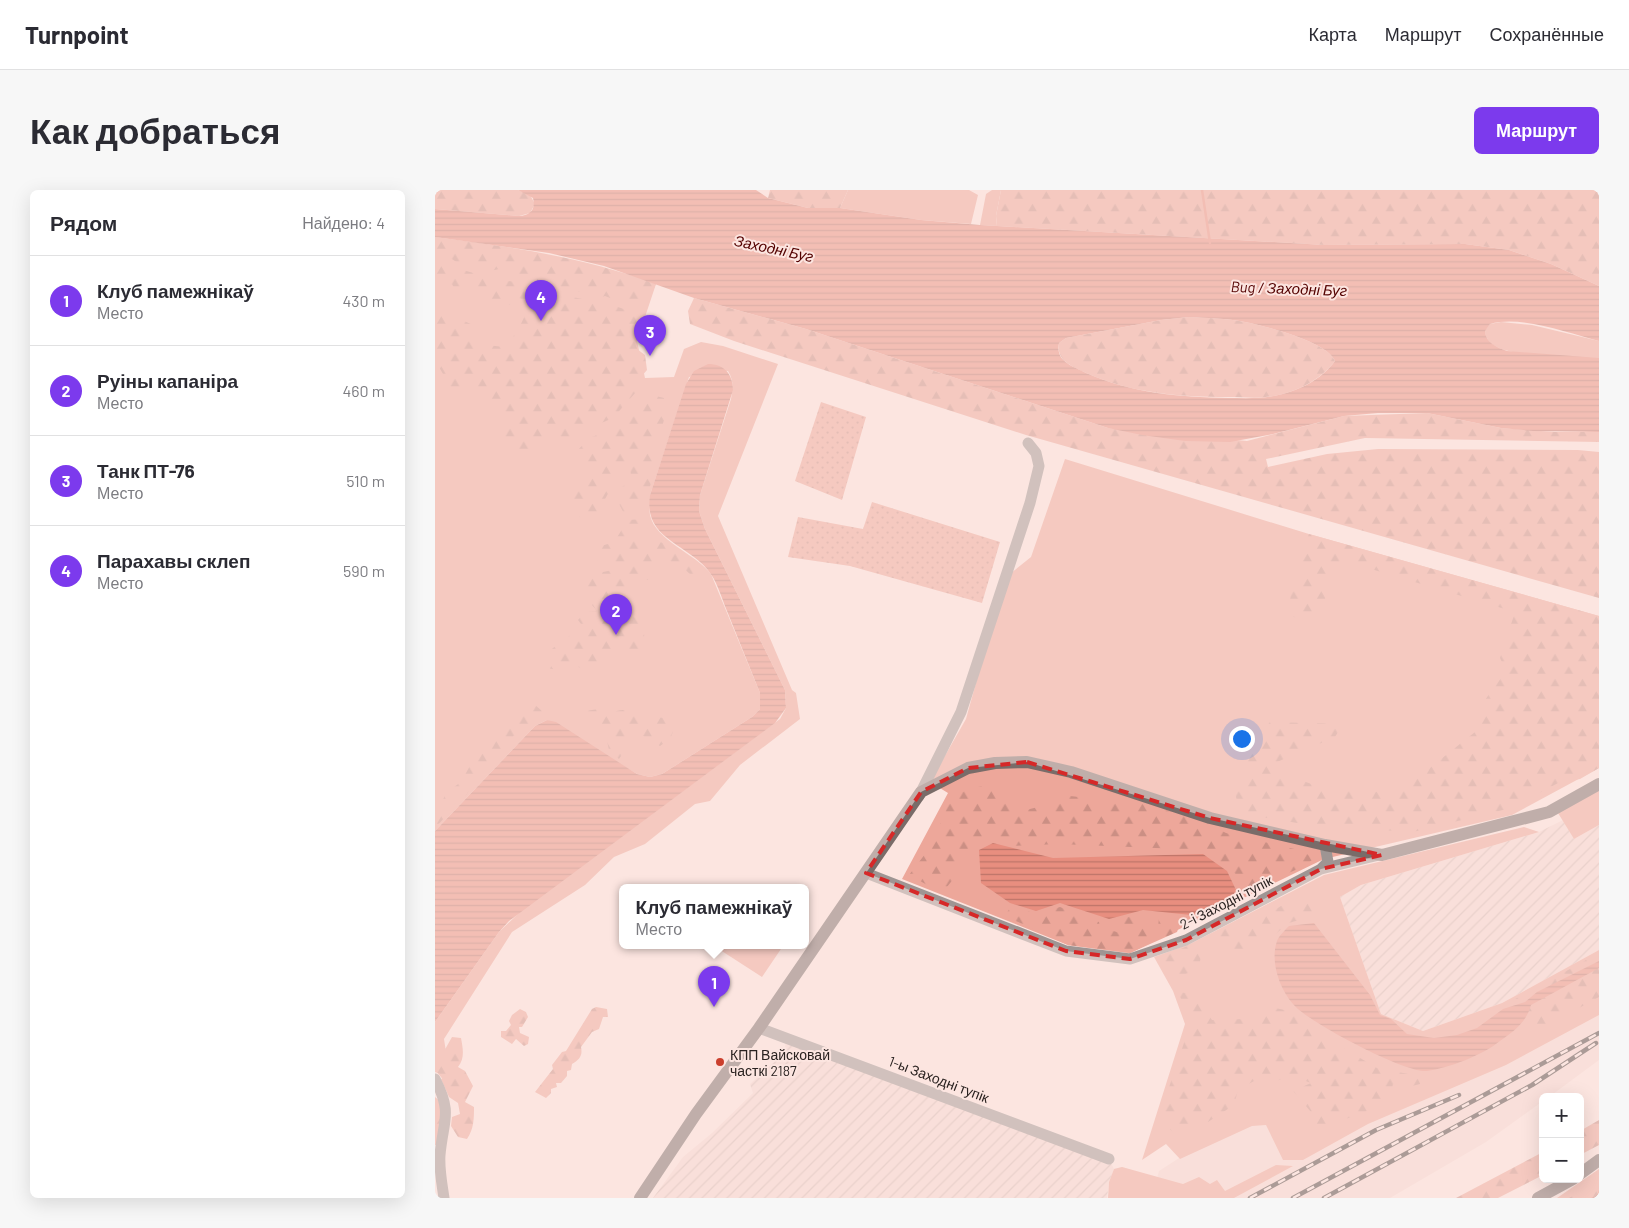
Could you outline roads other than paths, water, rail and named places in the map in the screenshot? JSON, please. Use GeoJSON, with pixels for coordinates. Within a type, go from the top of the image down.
{"type":"FeatureCollection","features":[{"type":"Feature","properties":{"kind":"main road"},"geometry":{"type":"LineString","coordinates":[[640,1198],[696,1114],[759,1028],[921,792],[968,768],[995,763],[1027,762],[1071,772],[1210,818],[1325,845],[1382,855]]}},
{"type":"Feature","properties":{"kind":"main road","name":"2-і Заходні тупік"},"geometry":{"type":"LineString","coordinates":[[1382,855],[1549,812],[1599,784]]}},
{"type":"Feature","properties":{"kind":"main road"},"geometry":{"type":"LineString","coordinates":[[1584,1171],[1599,1160]]}},
{"type":"Feature","properties":{"kind":"main road"},"geometry":{"type":"LineString","coordinates":[[1538,1198],[1566,1183]]}},
{"type":"Feature","properties":{"kind":"street"},"geometry":{"type":"LineString","coordinates":[[917,800],[961,712],[1030,503],[1039,466],[1036,453],[1027,443]]}},
{"type":"Feature","properties":{"kind":"street"},"geometry":{"type":"LineString","coordinates":[[1321,869],[1328,862],[1325,845]]}},
{"type":"Feature","properties":{"kind":"street","name":"2-і Заходні тупік"},"geometry":{"type":"LineString","coordinates":[[866,873],[1066,951],[1130,959],[1186,940],[1321,869],[1382,855]]}},
{"type":"Feature","properties":{"kind":"street","name":"1-ы Заходні тупік"},"geometry":{"type":"LineString","coordinates":[[759,1028],[1109,1159]]}},
{"type":"Feature","properties":{"kind":"street"},"geometry":{"type":"LineString","coordinates":[[435,1079],[445,1098],[447,1116],[440,1156],[444,1198]]}},
{"type":"Feature","properties":{"kind":"water"},"geometry":{"type":"Polygon","coordinates":[[[518,190],[756,190],[768,198],[808,208],[840,208],[921,220],[980,225],[1324,245],[1465,244],[1509,250],[1551,264],[1599,286],[1599,341],[1530,323],[1502,322],[1490,324],[1485,331],[1489,342],[1507,351],[1599,358],[1599,432],[1533,431],[1501,428],[1427,413],[1378,413],[1344,416],[1273,434],[1230,442],[1185,441],[1142,435],[1108,428],[806,329],[694,298],[604,266],[549,253],[435,237],[435,209],[519,216],[533,209],[533,198],[518,190]],[[1188,317],[1161,320],[1066,338],[1059,343],[1058,349],[1062,359],[1066,362],[1103,380],[1155,393],[1228,398],[1262,398],[1292,391],[1315,380],[1335,361],[1321,347],[1280,331],[1238,321],[1188,317]]]}},
{"type":"Feature","properties":{"kind":"water"},"geometry":{"type":"Polygon","coordinates":[[[708,364],[714,364],[727,371],[733,384],[733,390],[700,495],[699,511],[705,529],[785,690],[786,708],[775,723],[509,921],[499,932],[435,1022],[435,831],[535,726],[547,720],[556,722],[637,774],[650,777],[662,774],[752,717],[760,709],[760,693],[713,578],[698,560],[659,530],[653,521],[650,509],[650,495],[686,384],[694,371],[708,364]]]}},
{"type":"Feature","properties":{"kind":"water"},"geometry":{"type":"Polygon","coordinates":[[[993,843],[1053,858],[1203,854],[1227,871],[1236,890],[1228,903],[1213,911],[1191,915],[1143,910],[1109,919],[1060,903],[1036,911],[1010,903],[981,883],[979,850],[993,843]]]}},
{"type":"Feature","properties":{"kind":"water"},"geometry":{"type":"Polygon","coordinates":[[[1314,923],[1370,995],[1380,1015],[1391,1019],[1407,1034],[1434,1038],[1457,1035],[1477,1028],[1503,1009],[1525,1002],[1537,992],[1599,961],[1599,968],[1531,1005],[1526,1017],[1519,1026],[1485,1051],[1445,1067],[1427,1071],[1416,1070],[1379,1056],[1316,1022],[1302,1012],[1288,998],[1275,966],[1277,941],[1289,926],[1314,923]]]}},
{"type":"Feature","properties":{"kind":"waterway"},"geometry":{"type":"LineString","coordinates":[[1202,190],[1210,243]]}},
{"type":"Feature","properties":{"kind":"railway"},"geometry":{"type":"LineString","coordinates":[[1293,1198],[1599,1033]]}},
{"type":"Feature","properties":{"kind":"railway"},"geometry":{"type":"LineString","coordinates":[[1324,1198],[1532,1085],[1596,1043]]}},
{"type":"Feature","properties":{"kind":"railway"},"geometry":{"type":"LineString","coordinates":[[1250,1198],[1376,1130],[1459,1095]]}},
{"type":"Feature","properties":{"kind":"place","name":"Парахавы склеп"},"geometry":{"type":"Point","coordinates":[541,321]}},
{"type":"Feature","properties":{"kind":"place","name":"Танк ПТ-76"},"geometry":{"type":"Point","coordinates":[650,356]}},
{"type":"Feature","properties":{"kind":"place","name":"Руіны капаніра"},"geometry":{"type":"Point","coordinates":[616,635]}},
{"type":"Feature","properties":{"kind":"place","name":"Клуб памежнікаў"},"geometry":{"type":"Point","coordinates":[714,1007]}},
{"type":"Feature","properties":{"kind":"place","name":"КПП Вайсковай часткі 2187"},"geometry":{"type":"Point","coordinates":[720,1062]}},
{"type":"Feature","properties":{"kind":"water label","name":"Заходні Буг"},"geometry":{"type":"Point","coordinates":[774,248]}},
{"type":"Feature","properties":{"kind":"water label","name":"Bug / Заходні Буг"},"geometry":{"type":"Point","coordinates":[1289,288]}}]}
